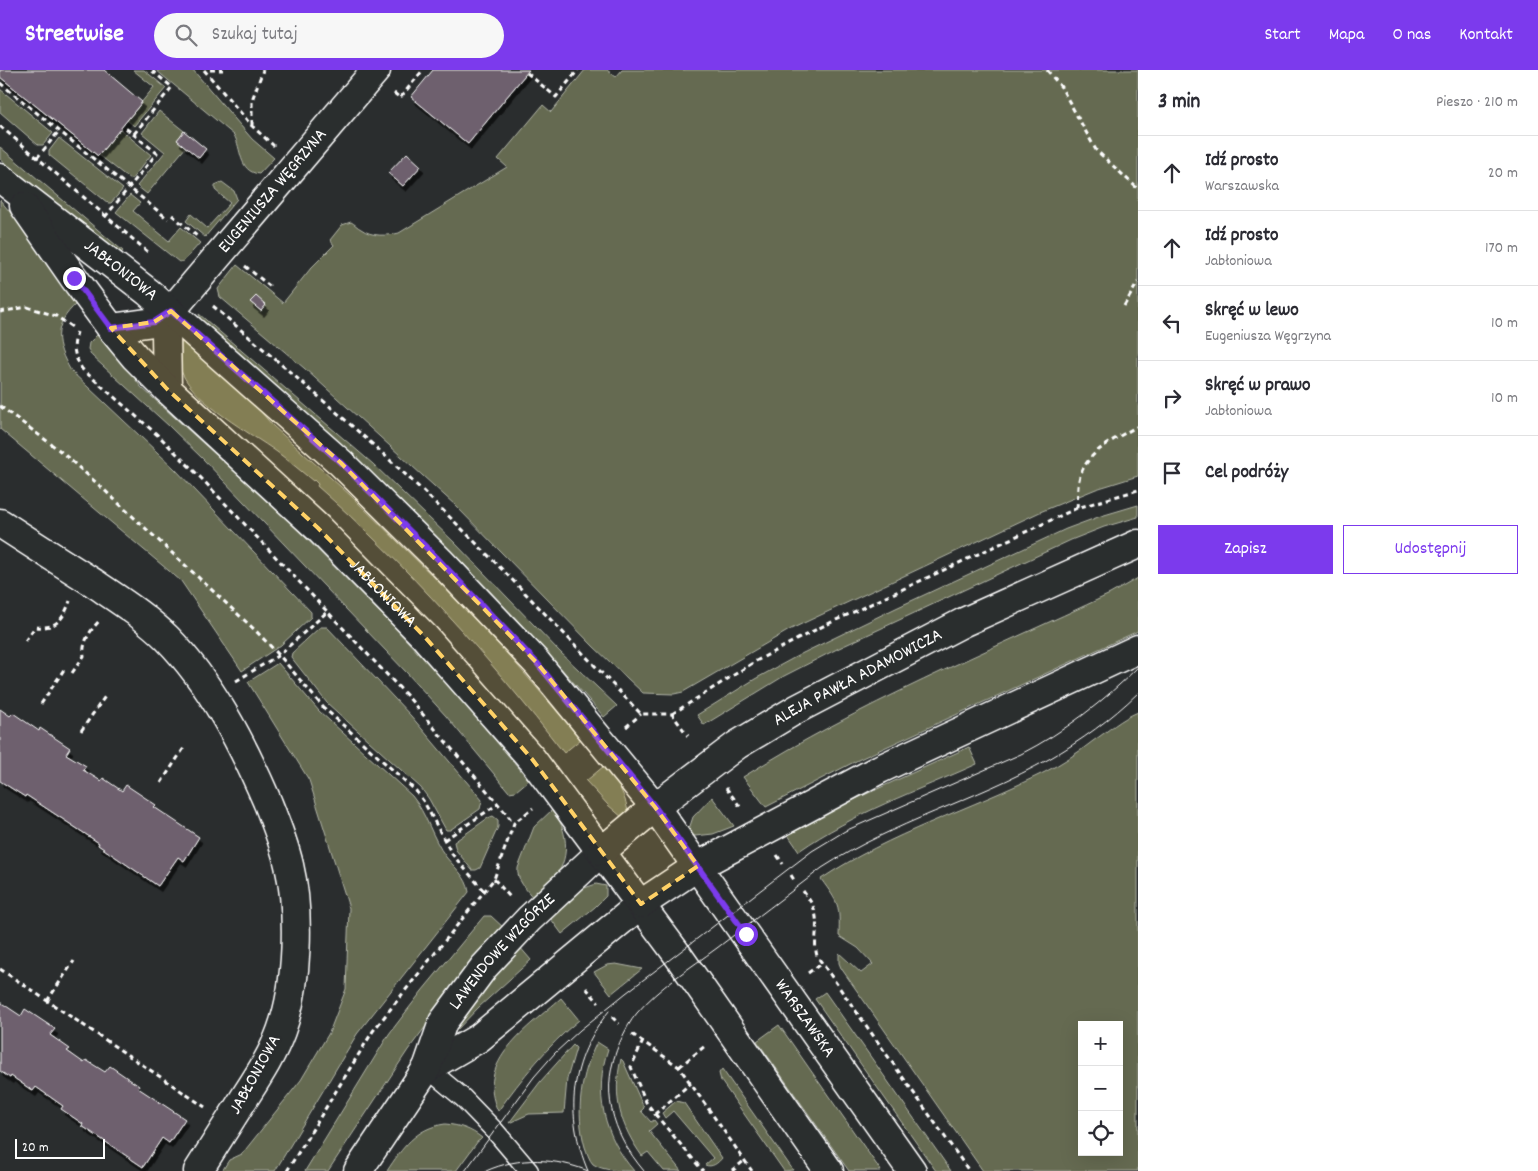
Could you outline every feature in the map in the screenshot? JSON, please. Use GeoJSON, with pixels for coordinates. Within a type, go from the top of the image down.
{"type":"FeatureCollection","features":[{"type":"Feature","properties":{"kind":"main road","name":"EUGENIUSZA WĘGRZYNA"},"geometry":{"type":"LineString","coordinates":[[111,328],[154,322],[171,311],[382,79]]}},
{"type":"Feature","properties":{"kind":"main road","name":"JABŁONIOWA"},"geometry":{"type":"LineString","coordinates":[[5,182],[171,311],[341,463],[440,561],[537,663],[655,807],[698,866]]}},
{"type":"Feature","properties":{"kind":"main road","name":"JABŁONIOWA"},"geometry":{"type":"LineString","coordinates":[[5,182],[111,328],[135,356],[167,389],[318,528],[424,636],[532,759],[641,904]]}},
{"type":"Feature","properties":{"kind":"main road","name":"EUGENIUSZA WĘGRZYNA"},"geometry":{"type":"LineString","coordinates":[[167,389],[166,333],[171,311]]}},
{"type":"Feature","properties":{"kind":"main road","name":"JABŁONIOWA"},"geometry":{"type":"LineString","coordinates":[[0,522],[131,608],[166,638],[193,668],[228,722],[246,756],[277,825],[289,864],[295,900],[295,936],[292,977],[282,1029],[270,1056],[198,1171]]}},
{"type":"Feature","properties":{"kind":"main road","name":"ALEJA PAWŁA ADAMOWICZA"},"geometry":{"type":"LineString","coordinates":[[602,851],[655,807],[737,745],[797,709],[964,622],[1138,544]]}},
{"type":"Feature","properties":{"kind":"main road"},"geometry":{"type":"LineString","coordinates":[[829,1171],[641,904],[698,866],[880,768],[1138,649]]}},
{"type":"Feature","properties":{"kind":"main road","name":"LAWENDOWE WZGÓRZE"},"geometry":{"type":"LineString","coordinates":[[358,1171],[426,1068],[443,1022],[484,967],[529,919],[602,851]]}},
{"type":"Feature","properties":{"kind":"main road","name":"WARSZAWSKA"},"geometry":{"type":"LineString","coordinates":[[698,866],[912,1171]]}},
{"type":"Feature","properties":{"kind":"main road","name":"LAWENDOWE WZGÓRZE"},"geometry":{"type":"LineString","coordinates":[[426,1068],[479,1038],[641,904]]}},
{"type":"Feature","properties":{"kind":"lane"},"geometry":{"type":"LineString","coordinates":[[426,1068],[463,1098],[495,1130],[529,1171]]}},
{"type":"Feature","properties":{"kind":"path"},"geometry":{"type":"LineString","coordinates":[[134,134],[172,87],[151,70]]}},
{"type":"Feature","properties":{"kind":"path"},"geometry":{"type":"LineString","coordinates":[[204,70],[252,126],[252,100],[263,70]]}},
{"type":"Feature","properties":{"kind":"path"},"geometry":{"type":"LineString","coordinates":[[210,70],[223,70]]}},
{"type":"Feature","properties":{"kind":"path"},"geometry":{"type":"LineString","coordinates":[[382,79],[400,98],[423,70]]}},
{"type":"Feature","properties":{"kind":"path"},"geometry":{"type":"LineString","coordinates":[[527,73],[556,97],[578,70]]}},
{"type":"Feature","properties":{"kind":"path"},"geometry":{"type":"LineString","coordinates":[[1047,70],[1061,87],[1096,150],[1138,189]]}},
{"type":"Feature","properties":{"kind":"path"},"geometry":{"type":"LineString","coordinates":[[0,83],[168,219]]}},
{"type":"Feature","properties":{"kind":"path"},"geometry":{"type":"LineString","coordinates":[[0,126],[155,258]]}},
{"type":"Feature","properties":{"kind":"path"},"geometry":{"type":"LineString","coordinates":[[105,217],[157,153],[123,126]]}},
{"type":"Feature","properties":{"kind":"path"},"geometry":{"type":"LineString","coordinates":[[37,158],[60,131]]}},
{"type":"Feature","properties":{"kind":"path"},"geometry":{"type":"LineString","coordinates":[[172,215],[199,238]]}},
{"type":"Feature","properties":{"kind":"path"},"geometry":{"type":"LineString","coordinates":[[244,265],[272,288]]}},
{"type":"Feature","properties":{"kind":"path"},"geometry":{"type":"LineString","coordinates":[[1124,306],[1138,282]]}},
{"type":"Feature","properties":{"kind":"path"},"geometry":{"type":"LineString","coordinates":[[210,304],[298,379],[406,476],[477,545],[641,714]]}},
{"type":"Feature","properties":{"kind":"path"},"geometry":{"type":"LineString","coordinates":[[0,312],[26,307],[56,316],[78,331],[73,344],[76,358],[82,369],[160,438],[195,472],[409,698],[514,823]]}},
{"type":"Feature","properties":{"kind":"path"},"geometry":{"type":"LineString","coordinates":[[0,406],[59,450],[219,595],[279,655],[323,707],[416,791],[452,854],[484,891]]}},
{"type":"Feature","properties":{"kind":"path"},"geometry":{"type":"LineString","coordinates":[[1077,508],[1082,469],[1090,458],[1106,444],[1138,426]]}},
{"type":"Feature","properties":{"kind":"path"},"geometry":{"type":"LineString","coordinates":[[624,729],[641,714],[672,714],[756,661],[817,630],[1077,508],[1138,490]]}},
{"type":"Feature","properties":{"kind":"path"},"geometry":{"type":"LineString","coordinates":[[25,641],[35,627],[46,628],[54,625],[63,616],[70,602],[70,596]]}},
{"type":"Feature","properties":{"kind":"path"},"geometry":{"type":"LineString","coordinates":[[245,676],[279,655],[327,612]]}},
{"type":"Feature","properties":{"kind":"path"},"geometry":{"type":"LineString","coordinates":[[72,673],[84,656],[83,648],[92,629],[99,621],[106,619]]}},
{"type":"Feature","properties":{"kind":"path"},"geometry":{"type":"LineString","coordinates":[[40,704],[65,668]]}},
{"type":"Feature","properties":{"kind":"path"},"geometry":{"type":"LineString","coordinates":[[82,731],[106,695]]}},
{"type":"Feature","properties":{"kind":"path"},"geometry":{"type":"LineString","coordinates":[[672,714],[688,736]]}},
{"type":"Feature","properties":{"kind":"path"},"geometry":{"type":"LineString","coordinates":[[161,783],[184,748]]}},
{"type":"Feature","properties":{"kind":"path"},"geometry":{"type":"LineString","coordinates":[[726,787],[744,811]]}},
{"type":"Feature","properties":{"kind":"path"},"geometry":{"type":"LineString","coordinates":[[444,840],[498,804]]}},
{"type":"Feature","properties":{"kind":"path"},"geometry":{"type":"LineString","coordinates":[[287,1171],[373,1031],[494,879],[514,823],[537,804]]}},
{"type":"Feature","properties":{"kind":"path"},"geometry":{"type":"LineString","coordinates":[[791,875],[794,880]]}},
{"type":"Feature","properties":{"kind":"path"},"geometry":{"type":"LineString","coordinates":[[494,879],[512,900]]}},
{"type":"Feature","properties":{"kind":"path"},"geometry":{"type":"LineString","coordinates":[[803,891],[816,913],[816,950],[822,963],[969,1171]]}},
{"type":"Feature","properties":{"kind":"path"},"geometry":{"type":"LineString","coordinates":[[47,1001],[74,961]]}},
{"type":"Feature","properties":{"kind":"path"},"geometry":{"type":"LineString","coordinates":[[806,975],[822,963]]}},
{"type":"Feature","properties":{"kind":"path"},"geometry":{"type":"LineString","coordinates":[[0,969],[208,1109]]}},
{"type":"Feature","properties":{"kind":"path"},"geometry":{"type":"LineString","coordinates":[[585,986],[599,1003]]}},
{"type":"Feature","properties":{"kind":"path"},"geometry":{"type":"LineString","coordinates":[[612,1017],[619,1024]]}},
{"type":"Feature","properties":{"kind":"path"},"geometry":{"type":"LineString","coordinates":[[632,1034],[679,1067],[752,1171]]}},
{"type":"Feature","properties":{"kind":"path"},"geometry":{"type":"LineString","coordinates":[[643,1041],[631,1067],[646,1102],[704,1171]]}},
{"type":"Feature","properties":{"kind":"path"},"geometry":{"type":"LineString","coordinates":[[679,1067],[705,1046]]}},
{"type":"Feature","properties":{"kind":"path"},"geometry":{"type":"LineString","coordinates":[[655,1114],[691,1083]]}},
{"type":"Feature","properties":{"kind":"path"},"geometry":{"type":"LineString","coordinates":[[732,1171],[745,1160]]}},
{"type":"Feature","properties":{"kind":"highlighted area"},"geometry":{"type":"Polygon","coordinates":[[[171,311],[341,463],[537,663],[655,807],[698,866],[641,904],[532,759],[424,636],[318,528],[167,389],[111,328],[154,322],[171,311]]]}},
{"type":"Feature","properties":{"kind":"green space"},"geometry":{"type":"Polygon","coordinates":[[[133,70],[144,70],[166,88],[134,126],[127,120],[154,87],[133,70]]]}},
{"type":"Feature","properties":{"kind":"green space"},"geometry":{"type":"Polygon","coordinates":[[[156,70],[193,70],[252,139],[274,158],[259,174],[247,169],[234,135],[156,70]]]}},
{"type":"Feature","properties":{"kind":"green space"},"geometry":{"type":"Polygon","coordinates":[[[585,70],[607,70],[616,77],[622,70],[1138,70],[1138,476],[1096,489],[1040,512],[791,629],[683,692],[674,694],[643,693],[594,647],[455,505],[304,368],[220,297],[218,289],[237,265],[283,303],[311,268],[334,245],[330,240],[342,225],[351,222],[365,232],[375,235],[399,233],[507,167],[498,159],[543,105],[551,112],[585,70]]]}},
{"type":"Feature","properties":{"kind":"green space"},"geometry":{"type":"Polygon","coordinates":[[[0,89],[53,133],[43,145],[38,145],[0,112],[0,89]]]}},
{"type":"Feature","properties":{"kind":"green space"},"geometry":{"type":"Polygon","coordinates":[[[159,111],[184,131],[177,140],[186,147],[147,194],[137,186],[165,152],[142,133],[159,111]]]}},
{"type":"Feature","properties":{"kind":"green space"},"geometry":{"type":"Polygon","coordinates":[[[120,129],[151,155],[131,180],[99,155],[120,129]]]}},
{"type":"Feature","properties":{"kind":"green space"},"geometry":{"type":"Polygon","coordinates":[[[59,138],[123,189],[111,203],[108,203],[49,155],[49,151],[59,138]]]}},
{"type":"Feature","properties":{"kind":"green space"},"geometry":{"type":"Polygon","coordinates":[[[0,147],[123,251],[117,258],[0,159],[0,147]]]}},
{"type":"Feature","properties":{"kind":"green space"},"geometry":{"type":"Polygon","coordinates":[[[222,182],[234,191],[237,199],[205,237],[186,221],[191,214],[207,228],[230,203],[215,190],[215,185],[222,182]]]}},
{"type":"Feature","properties":{"kind":"green space"},"geometry":{"type":"Polygon","coordinates":[[[130,195],[140,203],[133,211],[169,241],[181,227],[200,243],[184,261],[179,262],[116,212],[130,195]]]}},
{"type":"Feature","properties":{"kind":"green space"},"geometry":{"type":"Polygon","coordinates":[[[0,200],[24,229],[77,303],[63,319],[59,335],[62,352],[71,371],[175,469],[311,612],[311,617],[281,645],[242,671],[181,581],[0,429],[0,200]]]}},
{"type":"Feature","properties":{"kind":"green space"},"geometry":{"type":"Polygon","coordinates":[[[199,314],[373,464],[455,543],[560,652],[617,706],[604,717],[463,562],[387,488],[202,324],[199,314]]]}},
{"type":"Feature","properties":{"kind":"green space"},"geometry":{"type":"Polygon","coordinates":[[[175,331],[238,385],[273,426],[350,495],[446,589],[505,651],[581,739],[564,753],[507,682],[446,614],[383,548],[317,486],[318,484],[314,480],[277,452],[224,417],[199,396],[189,384],[180,368],[175,331]]]}},
{"type":"Feature","properties":{"kind":"green space"},"geometry":{"type":"Polygon","coordinates":[[[100,332],[141,387],[291,523],[395,628],[451,688],[529,780],[516,791],[509,792],[446,716],[407,673],[203,459],[92,356],[88,349],[89,343],[100,332]]]}},
{"type":"Feature","properties":{"kind":"green space"},"geometry":{"type":"Polygon","coordinates":[[[1138,505],[1138,517],[1104,527],[1071,540],[837,649],[784,676],[704,725],[697,715],[755,679],[803,653],[896,608],[1066,529],[1138,505]]]}},
{"type":"Feature","properties":{"kind":"green space"},"geometry":{"type":"Polygon","coordinates":[[[1138,578],[1138,631],[860,759],[766,807],[743,777],[877,702],[1110,594],[1138,578]]]}},
{"type":"Feature","properties":{"kind":"green space"},"geometry":{"type":"Polygon","coordinates":[[[320,627],[327,627],[411,716],[482,800],[480,809],[450,830],[446,830],[421,788],[327,703],[291,657],[292,653],[320,627]]]}},
{"type":"Feature","properties":{"kind":"green space"},"geometry":{"type":"Polygon","coordinates":[[[278,663],[319,711],[412,796],[422,810],[441,850],[463,877],[469,892],[357,1034],[275,1171],[222,1171],[229,1160],[242,1154],[301,1080],[329,1033],[346,989],[349,908],[309,780],[248,682],[278,663]]]}},
{"type":"Feature","properties":{"kind":"green space"},"geometry":{"type":"Polygon","coordinates":[[[1138,712],[1138,1171],[983,1171],[841,968],[839,953],[861,973],[873,964],[858,948],[839,936],[837,905],[832,894],[821,879],[875,848],[1045,772],[1076,754],[1115,725],[1138,712]]]}},
{"type":"Feature","properties":{"kind":"green space"},"geometry":{"type":"Polygon","coordinates":[[[969,747],[977,764],[863,814],[820,837],[799,851],[788,835],[851,801],[969,747]]]}},
{"type":"Feature","properties":{"kind":"green space"},"geometry":{"type":"Polygon","coordinates":[[[604,766],[620,789],[626,802],[628,816],[623,818],[586,781],[604,766]]]}},
{"type":"Feature","properties":{"kind":"green space"},"geometry":{"type":"Polygon","coordinates":[[[712,797],[734,826],[713,834],[692,835],[689,829],[693,817],[712,797]]]}},
{"type":"Feature","properties":{"kind":"green space"},"geometry":{"type":"Polygon","coordinates":[[[553,809],[564,834],[564,860],[556,876],[534,899],[520,881],[518,868],[534,827],[553,809]]]}},
{"type":"Feature","properties":{"kind":"green space"},"geometry":{"type":"Polygon","coordinates":[[[493,816],[498,820],[498,827],[480,868],[472,870],[456,850],[454,842],[493,816]]]}},
{"type":"Feature","properties":{"kind":"green space"},"geometry":{"type":"Polygon","coordinates":[[[596,884],[606,886],[606,896],[562,934],[548,915],[579,890],[596,884]]]}},
{"type":"Feature","properties":{"kind":"green space"},"geometry":{"type":"Polygon","coordinates":[[[484,916],[491,916],[505,929],[441,1006],[408,1050],[328,1171],[305,1171],[389,1034],[484,916]]]}},
{"type":"Feature","properties":{"kind":"green space"},"geometry":{"type":"Polygon","coordinates":[[[519,946],[531,960],[479,1007],[453,1034],[451,1029],[519,946]]]}},
{"type":"Feature","properties":{"kind":"green space"},"geometry":{"type":"Polygon","coordinates":[[[616,964],[642,969],[611,994],[594,972],[607,965],[616,964]]]}},
{"type":"Feature","properties":{"kind":"green space"},"geometry":{"type":"Polygon","coordinates":[[[825,992],[951,1171],[936,1171],[815,999],[825,992]]]}},
{"type":"Feature","properties":{"kind":"green space"},"geometry":{"type":"Polygon","coordinates":[[[561,998],[579,1020],[536,1063],[498,1111],[493,1093],[493,1077],[499,1061],[508,1047],[561,998]]]}},
{"type":"Feature","properties":{"kind":"green space"},"geometry":{"type":"Polygon","coordinates":[[[779,1025],[881,1171],[849,1171],[757,1041],[779,1025]]]}},
{"type":"Feature","properties":{"kind":"green space"},"geometry":{"type":"Polygon","coordinates":[[[597,1042],[608,1049],[602,1082],[604,1113],[615,1143],[634,1171],[612,1170],[597,1166],[590,1160],[585,1147],[580,1120],[581,1093],[591,1054],[597,1042]]]}},
{"type":"Feature","properties":{"kind":"green space"},"geometry":{"type":"Polygon","coordinates":[[[573,1045],[576,1048],[567,1079],[564,1113],[529,1114],[509,1123],[540,1082],[573,1045]]]}},
{"type":"Feature","properties":{"kind":"green space"},"geometry":{"type":"Polygon","coordinates":[[[621,1059],[644,1108],[641,1111],[651,1122],[654,1120],[657,1124],[649,1131],[681,1171],[664,1171],[648,1152],[642,1156],[628,1133],[623,1122],[618,1098],[618,1073],[621,1059]]]}},
{"type":"Feature","properties":{"kind":"green space"},"geometry":{"type":"Polygon","coordinates":[[[722,1069],[793,1170],[784,1171],[721,1081],[719,1073],[722,1069]]]}},
{"type":"Feature","properties":{"kind":"green space"},"geometry":{"type":"Polygon","coordinates":[[[676,1101],[684,1103],[722,1158],[717,1163],[710,1166],[705,1165],[713,1158],[673,1111],[665,1118],[662,1113],[676,1101]]]}},
{"type":"Feature","properties":{"kind":"green space"},"geometry":{"type":"Polygon","coordinates":[[[445,1124],[465,1128],[482,1138],[456,1171],[387,1171],[411,1140],[426,1130],[445,1124]]]}},
{"type":"Feature","properties":{"kind":"building"},"geometry":{"type":"Polygon","coordinates":[[[0,70],[104,70],[142,102],[98,156],[0,77],[0,70]]]}},
{"type":"Feature","properties":{"kind":"building"},"geometry":{"type":"Polygon","coordinates":[[[433,70],[529,70],[468,144],[411,97],[433,70]]]}},
{"type":"Feature","properties":{"kind":"building"},"geometry":{"type":"Polygon","coordinates":[[[184,131],[206,149],[199,158],[177,140],[184,131]]]}},
{"type":"Feature","properties":{"kind":"building"},"geometry":{"type":"Polygon","coordinates":[[[407,153],[421,166],[403,186],[388,173],[407,153]]]}},
{"type":"Feature","properties":{"kind":"building"},"geometry":{"type":"Polygon","coordinates":[[[256,296],[266,305],[261,311],[250,302],[256,296]]]}},
{"type":"Feature","properties":{"kind":"building"},"geometry":{"type":"Polygon","coordinates":[[[0,709],[10,716],[13,713],[39,731],[40,728],[70,748],[66,754],[86,766],[83,770],[101,781],[103,778],[122,791],[126,785],[156,805],[154,807],[199,837],[184,861],[178,857],[158,886],[98,845],[99,843],[26,795],[25,797],[0,781],[0,709]]]}},
{"type":"Feature","properties":{"kind":"building"},"geometry":{"type":"Polygon","coordinates":[[[0,1002],[21,1016],[25,1009],[55,1029],[50,1035],[70,1049],[67,1051],[84,1063],[86,1060],[105,1072],[110,1066],[139,1086],[138,1088],[185,1119],[169,1143],[162,1138],[143,1167],[82,1126],[83,1124],[61,1109],[63,1106],[36,1087],[33,1091],[0,1071],[0,1002]]]}},
{"type":"Feature","properties":{"kind":"tram line"},"geometry":{"type":"LineString","coordinates":[[465,1171],[534,1077],[555,1053],[626,993],[812,851],[845,831],[1021,754],[1037,745],[1082,715],[1138,667]]}},
{"type":"Feature","properties":{"kind":"tram line"},"geometry":{"type":"LineString","coordinates":[[644,1171],[623,1141],[616,1125],[612,1110],[610,1076],[620,1042],[632,1019],[655,995],[822,868],[877,837],[993,787],[1049,759],[1095,729],[1138,693]]}},
{"type":"Feature","properties":{"kind":"tram line"},"geometry":{"type":"LineString","coordinates":[[588,1171],[580,1150],[576,1129],[575,1088],[579,1068],[586,1049],[609,1011]]}},
{"type":"Feature","properties":{"kind":"tram line"},"geometry":{"type":"LineString","coordinates":[[486,1171],[511,1163],[537,1160],[563,1163],[588,1171]]}},
{"type":"Feature","properties":{"kind":"route"},"geometry":{"type":"LineString","coordinates":[[74,278],[111,328],[154,322],[171,311],[341,463],[440,561],[537,663],[655,807],[746,934]]}}]}
